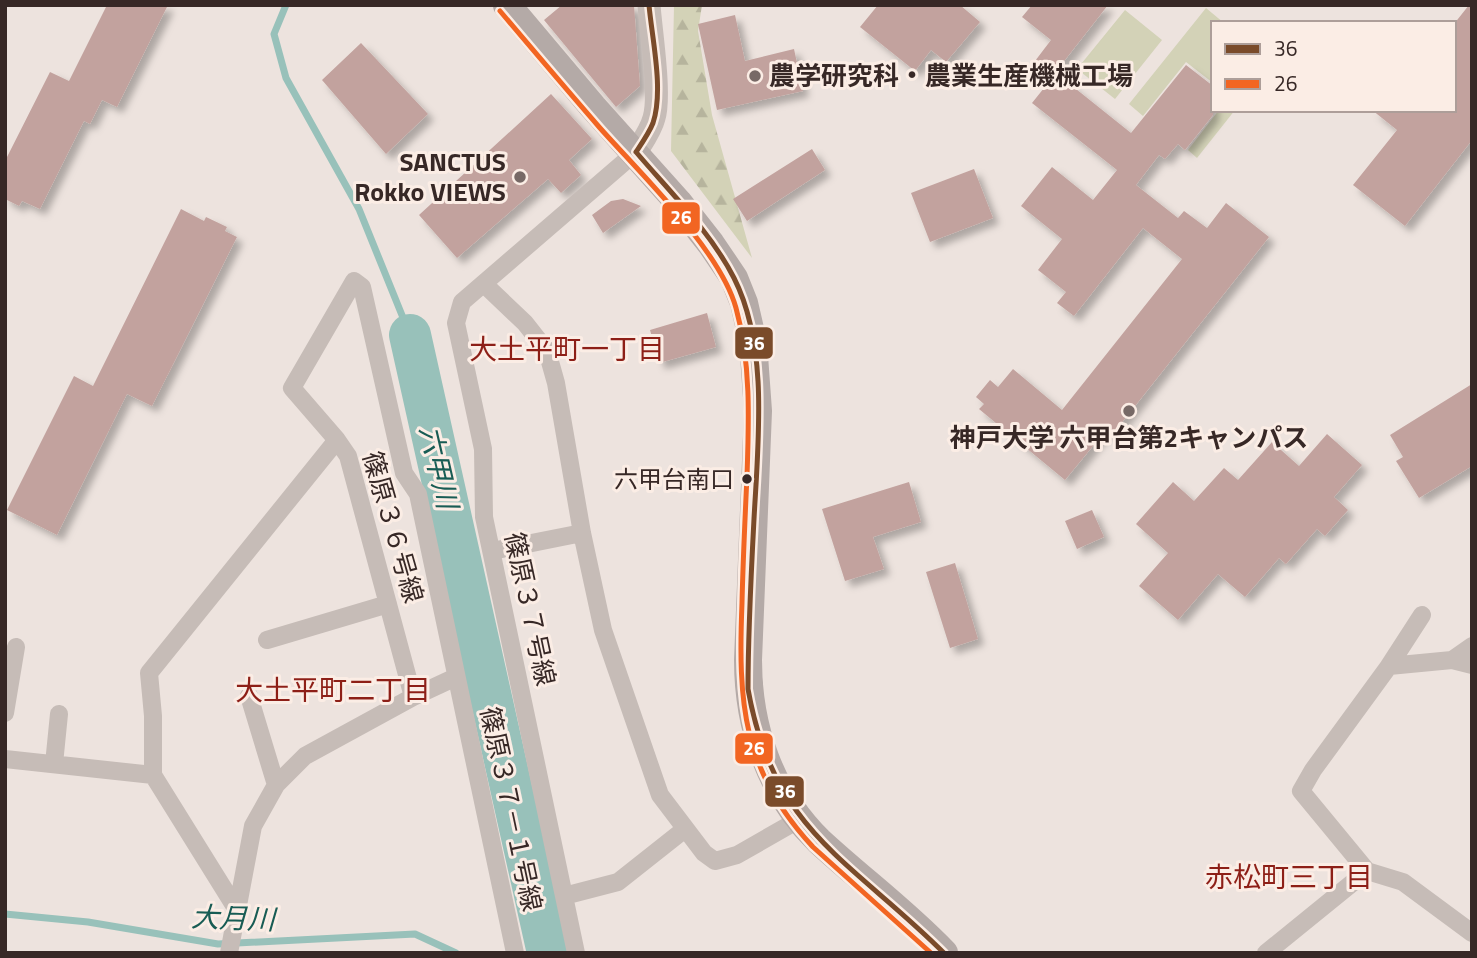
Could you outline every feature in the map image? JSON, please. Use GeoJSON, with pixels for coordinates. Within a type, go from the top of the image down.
{"type":"FeatureCollection","features":[{"type":"Feature","properties":{"kind":"main road"},"geometry":{"type":"LineString","coordinates":[[507,5],[593,107],[636,152],[711,244],[734,278],[744,303],[752,342],[758,411],[748,689],[751,713],[763,753],[773,777],[800,819],[818,839],[918,926],[944,953]]}},
{"type":"Feature","properties":{"kind":"street"},"geometry":{"type":"LineString","coordinates":[[636,152],[648,134],[655,116],[649,5]]}},
{"type":"Feature","properties":{"kind":"street","name":"篠原３７号線"},"geometry":{"type":"LineString","coordinates":[[576,953],[484,517],[483,449],[456,324],[462,302],[636,152]]}},
{"type":"Feature","properties":{"kind":"street","name":"篠原３６号線"},"geometry":{"type":"LineString","coordinates":[[354,281],[292,388],[348,456],[413,697]]}},
{"type":"Feature","properties":{"kind":"street","name":"篠原３７－１号線"},"geometry":{"type":"LineString","coordinates":[[354,281],[362,287],[404,473],[418,494],[515,953]]}},
{"type":"Feature","properties":{"kind":"street"},"geometry":{"type":"LineString","coordinates":[[484,284],[525,323],[547,351],[556,383],[582,533],[603,630],[660,795],[704,853],[715,861],[737,855],[800,819]]}},
{"type":"Feature","properties":{"kind":"street"},"geometry":{"type":"LineString","coordinates":[[237,910],[153,775],[153,716],[149,673],[337,440]]}},
{"type":"Feature","properties":{"kind":"street"},"geometry":{"type":"LineString","coordinates":[[492,551],[582,533]]}},
{"type":"Feature","properties":{"kind":"street"},"geometry":{"type":"LineString","coordinates":[[267,640],[388,604]]}},
{"type":"Feature","properties":{"kind":"street"},"geometry":{"type":"LineString","coordinates":[[1422,614],[1389,666],[1313,770],[1301,791],[1367,871],[1403,882],[1472,933]]}},
{"type":"Feature","properties":{"kind":"street"},"geometry":{"type":"LineString","coordinates":[[1452,660],[1472,646]]}},
{"type":"Feature","properties":{"kind":"street"},"geometry":{"type":"LineString","coordinates":[[5,713],[16,647]]}},
{"type":"Feature","properties":{"kind":"street"},"geometry":{"type":"LineString","coordinates":[[1389,666],[1452,660],[1472,665]]}},
{"type":"Feature","properties":{"kind":"street"},"geometry":{"type":"LineString","coordinates":[[229,953],[253,826],[276,785],[304,757],[413,697],[456,677]]}},
{"type":"Feature","properties":{"kind":"street"},"geometry":{"type":"LineString","coordinates":[[249,696],[276,785]]}},
{"type":"Feature","properties":{"kind":"street"},"geometry":{"type":"LineString","coordinates":[[54,764],[59,714]]}},
{"type":"Feature","properties":{"kind":"street"},"geometry":{"type":"LineString","coordinates":[[5,759],[153,775]]}},
{"type":"Feature","properties":{"kind":"street"},"geometry":{"type":"LineString","coordinates":[[564,896],[618,882],[685,829]]}},
{"type":"Feature","properties":{"kind":"street"},"geometry":{"type":"LineString","coordinates":[[1266,953],[1367,871]]}},
{"type":"Feature","properties":{"kind":"green space"},"geometry":{"type":"Polygon","coordinates":[[[674,5],[702,5],[698,31],[712,115],[752,258],[671,151],[674,5]]]}},
{"type":"Feature","properties":{"kind":"green space"},"geometry":{"type":"Polygon","coordinates":[[[1206,8],[1222,21],[1211,21],[1211,81],[1186,62],[1143,116],[1129,104],[1206,8]]]}},
{"type":"Feature","properties":{"kind":"green space"},"geometry":{"type":"Polygon","coordinates":[[[1125,10],[1162,40],[1115,99],[1077,69],[1125,10]]]}},
{"type":"Feature","properties":{"kind":"green space"},"geometry":{"type":"Polygon","coordinates":[[[1217,112],[1233,112],[1197,158],[1188,150],[1217,112]]]}},
{"type":"Feature","properties":{"kind":"building"},"geometry":{"type":"Polygon","coordinates":[[[107,5],[168,5],[117,107],[102,100],[90,124],[84,121],[40,209],[22,201],[19,206],[5,199],[5,161],[50,72],[69,81],[107,5]]]}},
{"type":"Feature","properties":{"kind":"building"},"geometry":{"type":"Polygon","coordinates":[[[562,5],[634,5],[640,86],[616,107],[544,20],[562,5]]]}},
{"type":"Feature","properties":{"kind":"building"},"geometry":{"type":"Polygon","coordinates":[[[878,5],[960,5],[980,22],[946,62],[931,50],[915,71],[860,27],[878,5]]]}},
{"type":"Feature","properties":{"kind":"building"},"geometry":{"type":"Polygon","coordinates":[[[1032,5],[1108,5],[1050,79],[1032,65],[1051,40],[1022,17],[1032,5]]]}},
{"type":"Feature","properties":{"kind":"building"},"geometry":{"type":"Polygon","coordinates":[[[1469,5],[1472,5],[1472,140],[1405,226],[1353,185],[1397,130],[1374,112],[1456,112],[1456,21],[1469,5]]]}},
{"type":"Feature","properties":{"kind":"building","name":"農学研究科・農業生産機械工場"},"geometry":{"type":"Polygon","coordinates":[[[735,15],[745,61],[794,49],[803,91],[717,110],[698,24],[735,15]]]}},
{"type":"Feature","properties":{"kind":"building"},"geometry":{"type":"Polygon","coordinates":[[[361,43],[428,114],[386,154],[322,80],[361,43]]]}},
{"type":"Feature","properties":{"kind":"building"},"geometry":{"type":"Polygon","coordinates":[[[1186,65],[1211,84],[1213,115],[1185,150],[1178,144],[1165,159],[1159,155],[1136,185],[1178,218],[1184,211],[1207,228],[1226,203],[1269,237],[1112,435],[1106,430],[1065,480],[979,409],[984,404],[976,397],[990,380],[998,387],[1013,369],[1062,410],[1182,259],[1143,228],[1074,316],[1057,303],[1066,292],[1038,270],[1062,239],[1021,206],[1052,167],[1093,200],[1117,170],[1032,103],[1056,73],[1131,133],[1186,65]]]}},
{"type":"Feature","properties":{"kind":"building","name":"SANCTUS Rokko VIEWS"},"geometry":{"type":"Polygon","coordinates":[[[551,94],[592,139],[569,160],[581,175],[561,193],[548,179],[457,258],[419,215],[551,94]]]}},
{"type":"Feature","properties":{"kind":"building"},"geometry":{"type":"Polygon","coordinates":[[[812,149],[825,170],[747,221],[733,199],[812,149]]]}},
{"type":"Feature","properties":{"kind":"building"},"geometry":{"type":"Polygon","coordinates":[[[974,169],[993,218],[930,242],[911,193],[974,169]]]}},
{"type":"Feature","properties":{"kind":"building"},"geometry":{"type":"Polygon","coordinates":[[[623,199],[641,206],[603,233],[592,215],[611,201],[623,199]]]}},
{"type":"Feature","properties":{"kind":"building"},"geometry":{"type":"Polygon","coordinates":[[[181,209],[204,221],[206,217],[227,227],[225,231],[237,237],[152,406],[127,394],[57,535],[7,510],[74,376],[93,386],[181,209]]]}},
{"type":"Feature","properties":{"kind":"building"},"geometry":{"type":"Polygon","coordinates":[[[707,313],[716,347],[659,363],[650,330],[707,313]]]}},
{"type":"Feature","properties":{"kind":"building"},"geometry":{"type":"Polygon","coordinates":[[[1472,384],[1472,466],[1419,498],[1396,461],[1403,457],[1390,435],[1472,384]]]}},
{"type":"Feature","properties":{"kind":"building"},"geometry":{"type":"Polygon","coordinates":[[[1327,434],[1362,465],[1334,497],[1348,510],[1325,536],[1317,529],[1286,564],[1279,558],[1245,597],[1218,574],[1178,620],[1139,586],[1168,553],[1136,524],[1173,482],[1194,501],[1224,468],[1238,480],[1272,442],[1299,466],[1327,434]]]}},
{"type":"Feature","properties":{"kind":"building"},"geometry":{"type":"Polygon","coordinates":[[[909,482],[921,522],[873,537],[884,569],[845,581],[822,509],[909,482]]]}},
{"type":"Feature","properties":{"kind":"building"},"geometry":{"type":"Polygon","coordinates":[[[1092,510],[1104,537],[1077,549],[1065,521],[1092,510]]]}},
{"type":"Feature","properties":{"kind":"building"},"geometry":{"type":"Polygon","coordinates":[[[955,563],[978,639],[950,648],[926,572],[955,563]]]}},
{"type":"Feature","properties":{"kind":"waterway","name":"六甲川"},"geometry":{"type":"LineString","coordinates":[[286,5],[274,34],[286,78],[359,209],[410,335]]}},
{"type":"Feature","properties":{"kind":"waterway","name":"六甲川"},"geometry":{"type":"LineString","coordinates":[[410,335],[548,953]]}},
{"type":"Feature","properties":{"kind":"waterway","name":"大月川"},"geometry":{"type":"LineString","coordinates":[[5,914],[88,922],[218,944],[415,934],[456,953]]}},
{"type":"Feature","properties":{"kind":"transit line","name":"36"},"geometry":{"type":"LineString","coordinates":[[636,152],[653,123],[656,110],[656,64],[649,5]]}},
{"type":"Feature","properties":{"kind":"transit line","name":"26"},"geometry":{"type":"LineString","coordinates":[[500,11],[677,213],[714,262],[727,285],[741,328],[748,391],[741,672],[749,734],[771,791],[789,819],[813,847],[931,953]]}},
{"type":"Feature","properties":{"kind":"transit line","name":"36"},"geometry":{"type":"LineString","coordinates":[[636,152],[689,212],[724,261],[745,305],[752,334],[757,365],[759,428],[748,689],[760,738],[776,778],[796,811],[820,840],[944,953]]}},
{"type":"Feature","properties":{"kind":"place","name":"農学研究科・農業生産機械工場"},"geometry":{"type":"Point","coordinates":[755,76]}},
{"type":"Feature","properties":{"kind":"place","name":"SANCTUS Rokko VIEWS"},"geometry":{"type":"Point","coordinates":[520,177]}},
{"type":"Feature","properties":{"kind":"place","name":"神戸大学 六甲台第2キャンパス"},"geometry":{"type":"Point","coordinates":[1129,411]}},
{"type":"Feature","properties":{"kind":"place","name":"六甲台南口"},"geometry":{"type":"Point","coordinates":[747,479]}},
{"type":"Feature","properties":{"kind":"district","name":"大土平町一丁目"},"geometry":{"type":"Point","coordinates":[567,349]}},
{"type":"Feature","properties":{"kind":"district","name":"大土平町二丁目"},"geometry":{"type":"Point","coordinates":[333,690]}},
{"type":"Feature","properties":{"kind":"district","name":"赤松町三丁目"},"geometry":{"type":"Point","coordinates":[1289,877]}}]}
